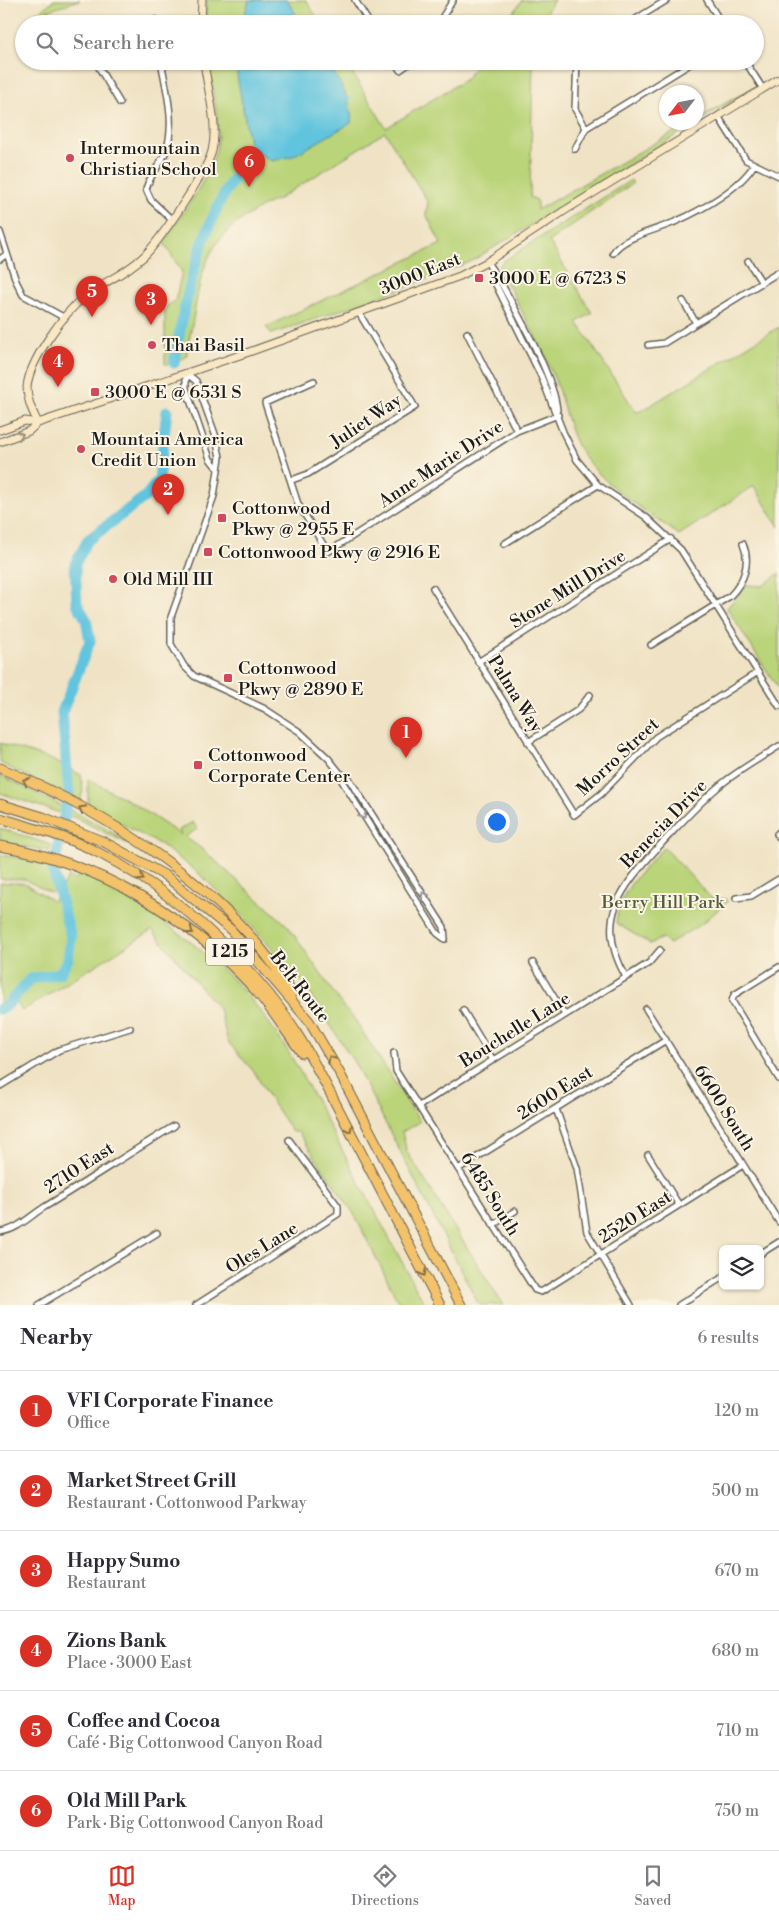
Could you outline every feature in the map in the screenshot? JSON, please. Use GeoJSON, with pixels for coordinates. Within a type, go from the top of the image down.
{"type":"FeatureCollection","features":[{"type":"Feature","properties":{"kind":"highway"},"geometry":{"type":"LineString","coordinates":[[0,768],[52,793],[111,825],[171,863],[242,927],[279,971],[309,1021]]}},
{"type":"Feature","properties":{"kind":"highway","name":"Belt Route"},"geometry":{"type":"LineString","coordinates":[[0,804],[43,817],[104,842],[166,876],[231,930],[309,1021],[339,1072],[461,1305]]}},
{"type":"Feature","properties":{"kind":"highway","name":"Belt Route"},"geometry":{"type":"LineString","coordinates":[[0,818],[38,829],[99,853],[165,893],[222,943],[263,987],[298,1036],[326,1086],[440,1305]]}},
{"type":"Feature","properties":{"kind":"highway"},"geometry":{"type":"LineString","coordinates":[[0,846],[31,851],[88,870],[156,906],[214,950],[258,993],[326,1086]]}},
{"type":"Feature","properties":{"kind":"main road"},"geometry":{"type":"LineString","coordinates":[[201,15],[202,0]]}},
{"type":"Feature","properties":{"kind":"main road"},"geometry":{"type":"LineString","coordinates":[[38,423],[28,396],[31,369],[64,318],[84,296],[143,257],[207,166],[215,135],[205,70]]}},
{"type":"Feature","properties":{"kind":"main road","name":"3000 East"},"geometry":{"type":"LineString","coordinates":[[0,430],[25,422],[38,423],[445,282],[487,262],[779,79]]}},
{"type":"Feature","properties":{"kind":"main road","name":"3000 East"},"geometry":{"type":"LineString","coordinates":[[0,442],[29,432],[38,423]]}},
{"type":"Feature","properties":{"kind":"street"},"geometry":{"type":"LineString","coordinates":[[355,0],[364,15]]}},
{"type":"Feature","properties":{"kind":"street"},"geometry":{"type":"LineString","coordinates":[[444,15],[453,0]]}},
{"type":"Feature","properties":{"kind":"street"},"geometry":{"type":"LineString","coordinates":[[643,15],[667,0]]}},
{"type":"Feature","properties":{"kind":"street"},"geometry":{"type":"LineString","coordinates":[[707,0],[716,15]]}},
{"type":"Feature","properties":{"kind":"street"},"geometry":{"type":"LineString","coordinates":[[100,70],[112,93],[120,103]]}},
{"type":"Feature","properties":{"kind":"street"},"geometry":{"type":"LineString","coordinates":[[162,70],[170,133],[163,159],[146,189],[151,200],[171,219]]}},
{"type":"Feature","properties":{"kind":"street"},"geometry":{"type":"LineString","coordinates":[[577,70],[575,109],[586,128]]}},
{"type":"Feature","properties":{"kind":"street"},"geometry":{"type":"LineString","coordinates":[[575,149],[586,128],[680,70]]}},
{"type":"Feature","properties":{"kind":"street"},"geometry":{"type":"LineString","coordinates":[[750,70],[762,90]]}},
{"type":"Feature","properties":{"kind":"street"},"geometry":{"type":"LineString","coordinates":[[718,116],[741,154],[754,165],[779,176]]}},
{"type":"Feature","properties":{"kind":"street"},"geometry":{"type":"LineString","coordinates":[[613,253],[622,242],[678,221],[738,185],[754,165]]}},
{"type":"Feature","properties":{"kind":"street"},"geometry":{"type":"LineString","coordinates":[[0,232],[16,281],[23,295],[64,318]]}},
{"type":"Feature","properties":{"kind":"street"},"geometry":{"type":"LineString","coordinates":[[0,259],[7,254]]}},
{"type":"Feature","properties":{"kind":"street"},"geometry":{"type":"LineString","coordinates":[[748,261],[762,283]]}},
{"type":"Feature","properties":{"kind":"street"},"geometry":{"type":"LineString","coordinates":[[487,262],[492,271],[494,281],[537,366],[558,415],[563,432],[577,460],[598,485],[646,517],[671,539],[691,564],[779,706]]}},
{"type":"Feature","properties":{"kind":"street"},"geometry":{"type":"LineString","coordinates":[[648,346],[664,344],[779,272]]}},
{"type":"Feature","properties":{"kind":"street"},"geometry":{"type":"LineString","coordinates":[[683,302],[696,323]]}},
{"type":"Feature","properties":{"kind":"street","name":"Juliet Way"},"geometry":{"type":"LineString","coordinates":[[292,480],[308,474],[415,407],[359,313]]}},
{"type":"Feature","properties":{"kind":"street"},"geometry":{"type":"LineString","coordinates":[[467,333],[517,431]]}},
{"type":"Feature","properties":{"kind":"street"},"geometry":{"type":"LineString","coordinates":[[186,373],[186,388],[210,459],[218,469]]}},
{"type":"Feature","properties":{"kind":"street"},"geometry":{"type":"LineString","coordinates":[[186,373],[196,381],[215,434],[220,457],[209,514],[170,617],[171,644],[184,666],[194,676],[283,720],[315,745],[340,774],[342,781],[437,933],[445,939],[444,927],[406,865],[348,777],[340,774]]}},
{"type":"Feature","properties":{"kind":"street","name":"Anne Marie Drive"},"geometry":{"type":"LineString","coordinates":[[314,381],[265,403],[292,480],[298,504],[328,552],[517,431],[558,415]]}},
{"type":"Feature","properties":{"kind":"street"},"geometry":{"type":"LineString","coordinates":[[504,544],[598,485]]}},
{"type":"Feature","properties":{"kind":"street","name":"Stone Mill Drive"},"geometry":{"type":"LineString","coordinates":[[478,662],[671,539]]}},
{"type":"Feature","properties":{"kind":"street"},"geometry":{"type":"LineString","coordinates":[[651,645],[730,596],[742,581],[747,560],[743,544]]}},
{"type":"Feature","properties":{"kind":"street","name":"Palma Way"},"geometry":{"type":"LineString","coordinates":[[433,588],[574,815]]}},
{"type":"Feature","properties":{"kind":"street","name":"Morro Street"},"geometry":{"type":"LineString","coordinates":[[574,815],[602,794],[656,737],[758,672]]}},
{"type":"Feature","properties":{"kind":"street"},"geometry":{"type":"LineString","coordinates":[[528,742],[578,710],[590,695]]}},
{"type":"Feature","properties":{"kind":"street","name":"Benecia Drive"},"geometry":{"type":"LineString","coordinates":[[626,977],[617,960],[612,934],[616,906],[626,884],[708,795],[779,746]]}},
{"type":"Feature","properties":{"kind":"street"},"geometry":{"type":"LineString","coordinates":[[736,898],[751,896],[779,879]]}},
{"type":"Feature","properties":{"kind":"street","name":"Bouchelle Lane"},"geometry":{"type":"LineString","coordinates":[[419,1106],[649,963],[660,950]]}},
{"type":"Feature","properties":{"kind":"street"},"geometry":{"type":"LineString","coordinates":[[533,963],[565,1015]]}},
{"type":"Feature","properties":{"kind":"street"},"geometry":{"type":"LineString","coordinates":[[779,967],[734,995],[732,1001],[779,1080]]}},
{"type":"Feature","properties":{"kind":"street","name":"6600 South"},"geometry":{"type":"LineString","coordinates":[[646,1008],[779,1222]]}},
{"type":"Feature","properties":{"kind":"street"},"geometry":{"type":"LineString","coordinates":[[462,1010],[493,1060]]}},
{"type":"Feature","properties":{"kind":"street"},"geometry":{"type":"LineString","coordinates":[[0,1086],[59,1050],[130,1028]]}},
{"type":"Feature","properties":{"kind":"street","name":"2600 East"},"geometry":{"type":"LineString","coordinates":[[458,1169],[666,1040]]}},
{"type":"Feature","properties":{"kind":"street","name":"6485 South"},"geometry":{"type":"LineString","coordinates":[[394,1053],[396,1071],[530,1285],[541,1292]]}},
{"type":"Feature","properties":{"kind":"street"},"geometry":{"type":"LineString","coordinates":[[556,1109],[577,1168],[587,1232],[631,1305]]}},
{"type":"Feature","properties":{"kind":"street","name":"2710 East"},"geometry":{"type":"LineString","coordinates":[[0,1232],[15,1228],[86,1183],[126,1154],[174,1126]]}},
{"type":"Feature","properties":{"kind":"street","name":"Oles Lane"},"geometry":{"type":"LineString","coordinates":[[196,1305],[335,1218],[339,1212],[338,1206],[289,1140]]}},
{"type":"Feature","properties":{"kind":"street"},"geometry":{"type":"LineString","coordinates":[[648,1155],[679,1205]]}},
{"type":"Feature","properties":{"kind":"street","name":"2520 East"},"geometry":{"type":"LineString","coordinates":[[541,1292],[743,1165]]}},
{"type":"Feature","properties":{"kind":"street"},"geometry":{"type":"LineString","coordinates":[[493,1226],[516,1211]]}},
{"type":"Feature","properties":{"kind":"street"},"geometry":{"type":"LineString","coordinates":[[39,1305],[156,1233]]}},
{"type":"Feature","properties":{"kind":"street"},"geometry":{"type":"LineString","coordinates":[[764,1251],[779,1242]]}},
{"type":"Feature","properties":{"kind":"street"},"geometry":{"type":"LineString","coordinates":[[679,1305],[719,1280]]}},
{"type":"Feature","properties":{"kind":"green space"},"geometry":{"type":"Polygon","coordinates":[[[54,0],[80,0],[35,15],[54,0]]]}},
{"type":"Feature","properties":{"kind":"green space"},"geometry":{"type":"Polygon","coordinates":[[[206,0],[306,0],[315,15],[206,15],[206,0]]]}},
{"type":"Feature","properties":{"kind":"green space"},"geometry":{"type":"Polygon","coordinates":[[[522,0],[554,0],[545,15],[511,15],[522,0]]]}},
{"type":"Feature","properties":{"kind":"green space"},"geometry":{"type":"Polygon","coordinates":[[[210,70],[351,70],[386,128],[466,79],[472,70],[533,70],[530,197],[537,200],[537,210],[678,130],[685,130],[472,261],[404,288],[272,334],[266,327],[441,244],[426,214],[428,202],[385,132],[277,200],[258,209],[230,229],[217,243],[208,258],[202,274],[187,355],[180,361],[165,364],[165,313],[167,306],[175,301],[182,272],[164,243],[207,174],[217,144],[217,121],[210,70]]]}},
{"type":"Feature","properties":{"kind":"green space"},"geometry":{"type":"Polygon","coordinates":[[[753,88],[704,118],[704,115],[753,88]]]}},
{"type":"Feature","properties":{"kind":"green space"},"geometry":{"type":"Polygon","coordinates":[[[631,180],[633,183],[549,241],[592,313],[577,322],[636,412],[641,411],[779,327],[779,527],[754,486],[679,535],[629,500],[605,480],[579,449],[549,366],[499,267],[502,262],[631,180]]]}},
{"type":"Feature","properties":{"kind":"green space"},"geometry":{"type":"Polygon","coordinates":[[[779,573],[779,690],[727,608],[747,585],[763,586],[779,573]]]}},
{"type":"Feature","properties":{"kind":"green space"},"geometry":{"type":"Polygon","coordinates":[[[0,743],[50,759],[81,775],[83,790],[80,802],[0,763],[0,743]]]}},
{"type":"Feature","properties":{"kind":"green space"},"geometry":{"type":"Polygon","coordinates":[[[0,775],[96,823],[148,854],[78,819],[0,793],[0,775]]]}},
{"type":"Feature","properties":{"kind":"green space"},"geometry":{"type":"Polygon","coordinates":[[[88,779],[133,803],[181,835],[179,830],[193,822],[197,829],[185,837],[202,849],[288,926],[344,1008],[353,1017],[420,1122],[402,1132],[407,1152],[503,1305],[479,1305],[354,1062],[304,984],[235,908],[196,871],[161,845],[88,806],[88,779]]]}},
{"type":"Feature","properties":{"kind":"green space"},"geometry":{"type":"Polygon","coordinates":[[[0,828],[51,845],[49,851],[0,842],[0,828]]]}},
{"type":"Feature","properties":{"kind":"green space","name":"Berry Hill Park"},"geometry":{"type":"Polygon","coordinates":[[[664,847],[711,898],[726,899],[727,902],[704,922],[669,944],[662,938],[650,944],[616,923],[622,900],[633,881],[664,847]]]}},
{"type":"Feature","properties":{"kind":"green space"},"geometry":{"type":"Polygon","coordinates":[[[0,855],[51,863],[56,885],[51,893],[24,879],[0,879],[0,855]]]}},
{"type":"Feature","properties":{"kind":"green space"},"geometry":{"type":"Polygon","coordinates":[[[81,873],[126,898],[191,942],[248,996],[287,1050],[310,1089],[425,1305],[400,1305],[354,1214],[298,1132],[292,1132],[255,1073],[228,1042],[219,1009],[152,930],[22,1011],[14,998],[0,1009],[0,883],[24,883],[53,901],[69,876],[75,880],[81,873]]]}},
{"type":"Feature","properties":{"kind":"water"},"geometry":{"type":"Polygon","coordinates":[[[249,0],[287,0],[296,15],[245,15],[249,0]]]}},
{"type":"Feature","properties":{"kind":"water"},"geometry":{"type":"Polygon","coordinates":[[[237,70],[332,70],[340,83],[350,107],[351,123],[293,156],[272,161],[250,148],[237,70]]]}},
{"type":"Feature","properties":{"kind":"waterway"},"geometry":{"type":"LineString","coordinates":[[345,102],[351,98]]}},
{"type":"Feature","properties":{"kind":"waterway"},"geometry":{"type":"LineString","coordinates":[[174,363],[188,292],[202,245],[221,200],[233,179]]}},
{"type":"Feature","properties":{"kind":"waterway"},"geometry":{"type":"LineString","coordinates":[[0,1009],[8,1004],[30,979],[60,973],[68,959],[71,937],[53,871],[69,793],[62,712],[90,641],[86,619],[77,604],[75,564],[88,540],[146,496],[159,479],[167,411]]}},
{"type":"Feature","properties":{"kind":"place","name":"Intermountain Christian School"},"geometry":{"type":"Point","coordinates":[70,158]}},
{"type":"Feature","properties":{"kind":"place","name":"Old Mill Park"},"geometry":{"type":"Point","coordinates":[249,187]}},
{"type":"Feature","properties":{"kind":"place","name":"3000 E @ 6723 S"},"geometry":{"type":"Point","coordinates":[479,278]}},
{"type":"Feature","properties":{"kind":"place","name":"Coffee and Cocoa"},"geometry":{"type":"Point","coordinates":[92,317]}},
{"type":"Feature","properties":{"kind":"place","name":"Happy Sumo"},"geometry":{"type":"Point","coordinates":[151,325]}},
{"type":"Feature","properties":{"kind":"place","name":"Thai Basil"},"geometry":{"type":"Point","coordinates":[152,345]}},
{"type":"Feature","properties":{"kind":"place","name":"Zions Bank"},"geometry":{"type":"Point","coordinates":[58,387]}},
{"type":"Feature","properties":{"kind":"place","name":"3000 E @ 6531 S"},"geometry":{"type":"Point","coordinates":[95,392]}},
{"type":"Feature","properties":{"kind":"place","name":"Mountain America Credit Union"},"geometry":{"type":"Point","coordinates":[81,449]}},
{"type":"Feature","properties":{"kind":"place","name":"Market Street Grill"},"geometry":{"type":"Point","coordinates":[168,515]}},
{"type":"Feature","properties":{"kind":"place","name":"Cottonwood Pkwy @ 2955 E"},"geometry":{"type":"Point","coordinates":[222,518]}},
{"type":"Feature","properties":{"kind":"place","name":"Cottonwood Pkwy @ 2916 E"},"geometry":{"type":"Point","coordinates":[208,552]}},
{"type":"Feature","properties":{"kind":"place","name":"Old Mill III"},"geometry":{"type":"Point","coordinates":[113,579]}},
{"type":"Feature","properties":{"kind":"place","name":"Cottonwood Pkwy @ 2890 E"},"geometry":{"type":"Point","coordinates":[228,678]}},
{"type":"Feature","properties":{"kind":"place","name":"VFI Corporate Finance"},"geometry":{"type":"Point","coordinates":[406,758]}},
{"type":"Feature","properties":{"kind":"place","name":"Cottonwood Corporate Center"},"geometry":{"type":"Point","coordinates":[198,765]}}]}
